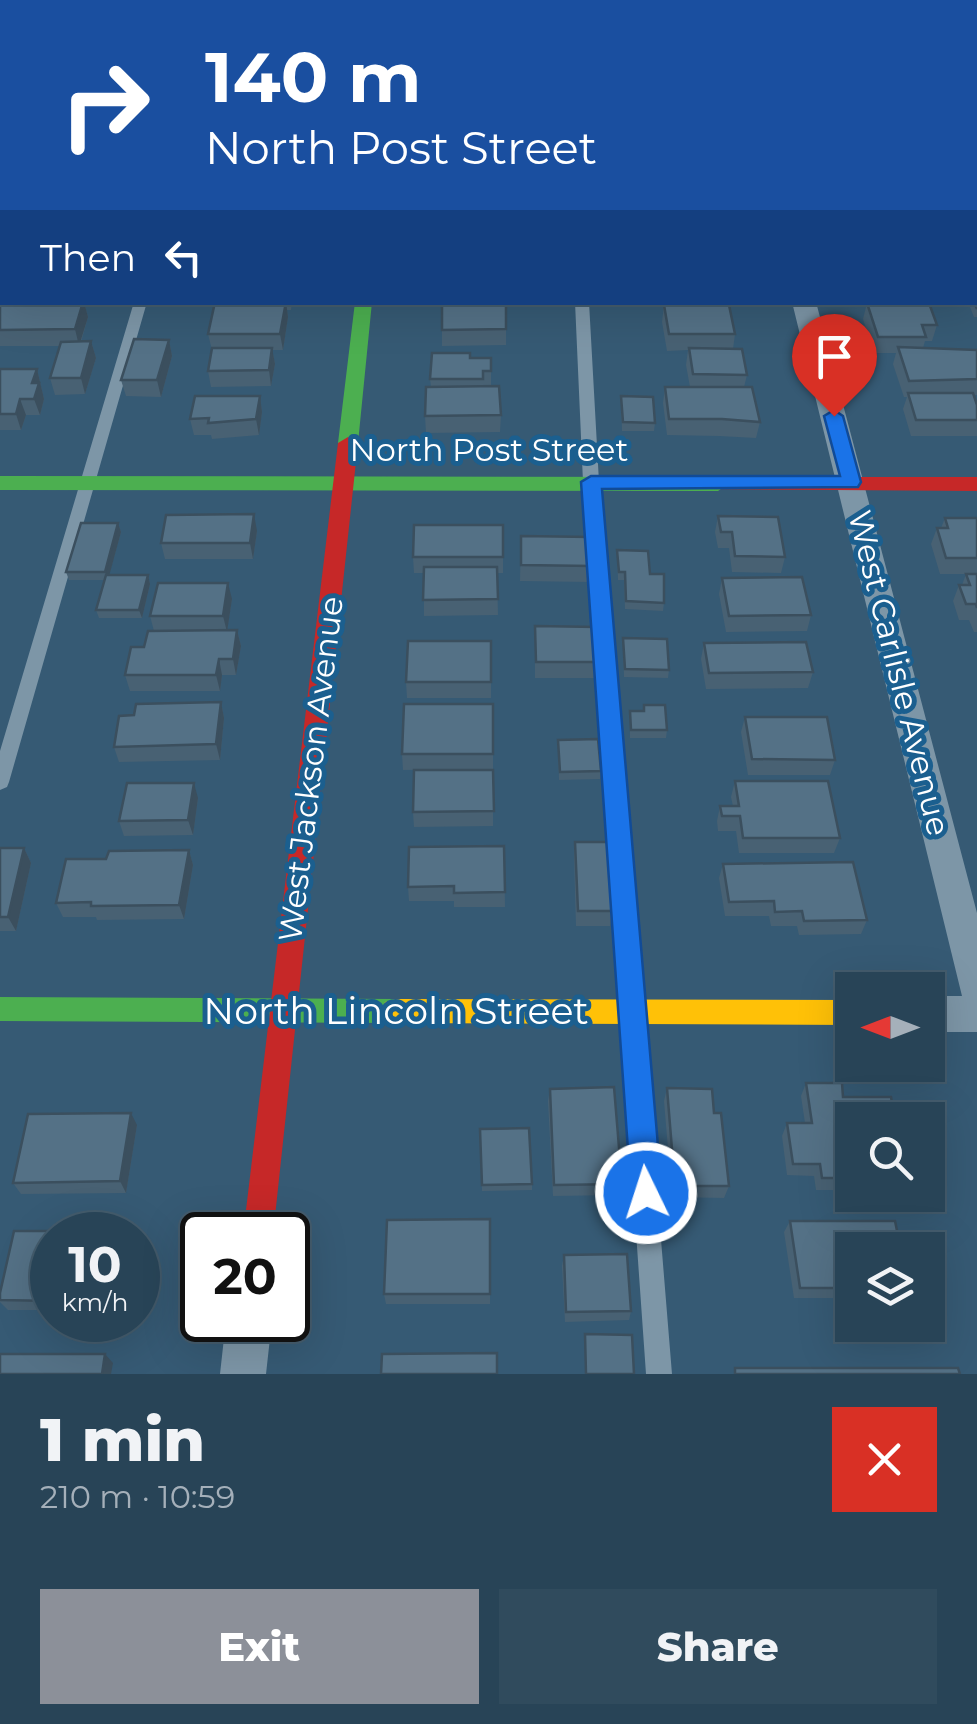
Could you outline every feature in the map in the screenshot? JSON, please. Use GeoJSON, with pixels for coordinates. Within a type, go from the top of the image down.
{"type":"FeatureCollection","features":[{"type":"Feature","properties":{"kind":"street","name":"West Jackson Avenue"},"geometry":{"type":"LineString","coordinates":[[261,1212],[364,305]]}},
{"type":"Feature","properties":{"kind":"street","name":"West Carlisle Avenue"},"geometry":{"type":"LineString","coordinates":[[805,305],[977,987]]}},
{"type":"Feature","properties":{"kind":"street","name":"North Post Street"},"geometry":{"type":"LineString","coordinates":[[0,482],[977,484]]}},
{"type":"Feature","properties":{"kind":"street","name":"North Lincoln Street"},"geometry":{"type":"LineString","coordinates":[[0,1010],[835,1014]]}},
{"type":"Feature","properties":{"kind":"street"},"geometry":{"type":"LineString","coordinates":[[945,1014],[977,1014]]}},
{"type":"Feature","properties":{"kind":"street"},"geometry":{"type":"LineString","coordinates":[[243,1374],[247,1342]]}},
{"type":"Feature","properties":{"kind":"lane"},"geometry":{"type":"LineString","coordinates":[[0,782],[140,305]]}},
{"type":"Feature","properties":{"kind":"lane"},"geometry":{"type":"LineString","coordinates":[[582,305],[591,482],[659,1374]]}},
{"type":"Feature","properties":{"kind":"building"},"geometry":{"type":"Polygon","coordinates":[[[0,305],[82,305],[75,329],[0,330],[0,305]]]}},
{"type":"Feature","properties":{"kind":"building"},"geometry":{"type":"Polygon","coordinates":[[[214,305],[285,305],[280,334],[208,334],[214,305]]]}},
{"type":"Feature","properties":{"kind":"building"},"geometry":{"type":"Polygon","coordinates":[[[442,305],[506,305],[506,329],[442,330],[442,305]]]}},
{"type":"Feature","properties":{"kind":"building"},"geometry":{"type":"Polygon","coordinates":[[[664,305],[729,305],[735,334],[669,334],[664,305]]]}},
{"type":"Feature","properties":{"kind":"building"},"geometry":{"type":"Polygon","coordinates":[[[868,305],[930,305],[937,325],[922,325],[926,337],[878,337],[868,305]]]}},
{"type":"Feature","properties":{"kind":"building"},"geometry":{"type":"Polygon","coordinates":[[[134,339],[169,340],[157,380],[121,380],[134,339]]]}},
{"type":"Feature","properties":{"kind":"building"},"geometry":{"type":"Polygon","coordinates":[[[91,341],[81,378],[50,378],[61,342],[91,341]]]}},
{"type":"Feature","properties":{"kind":"building"},"geometry":{"type":"Polygon","coordinates":[[[898,347],[977,350],[977,379],[909,381],[898,347]]]}},
{"type":"Feature","properties":{"kind":"building"},"geometry":{"type":"Polygon","coordinates":[[[212,348],[272,348],[269,370],[208,371],[212,348]]]}},
{"type":"Feature","properties":{"kind":"building"},"geometry":{"type":"Polygon","coordinates":[[[689,348],[742,349],[747,375],[693,374],[689,348]]]}},
{"type":"Feature","properties":{"kind":"building"},"geometry":{"type":"Polygon","coordinates":[[[432,353],[470,353],[470,358],[491,358],[491,371],[483,371],[483,379],[430,379],[432,353]]]}},
{"type":"Feature","properties":{"kind":"building"},"geometry":{"type":"Polygon","coordinates":[[[0,369],[37,369],[32,383],[39,383],[34,399],[20,399],[16,414],[0,414],[0,369]]]}},
{"type":"Feature","properties":{"kind":"building"},"geometry":{"type":"Polygon","coordinates":[[[499,386],[501,415],[425,416],[426,387],[499,386]]]}},
{"type":"Feature","properties":{"kind":"building"},"geometry":{"type":"Polygon","coordinates":[[[665,387],[752,387],[760,422],[669,419],[665,387]]]}},
{"type":"Feature","properties":{"kind":"building"},"geometry":{"type":"Polygon","coordinates":[[[908,393],[973,393],[977,420],[916,420],[908,393]]]}},
{"type":"Feature","properties":{"kind":"building"},"geometry":{"type":"Polygon","coordinates":[[[195,396],[260,396],[256,419],[208,423],[209,418],[190,419],[195,396]]]}},
{"type":"Feature","properties":{"kind":"building"},"geometry":{"type":"Polygon","coordinates":[[[621,396],[653,397],[655,423],[623,422],[621,396]]]}},
{"type":"Feature","properties":{"kind":"building"},"geometry":{"type":"Polygon","coordinates":[[[254,514],[250,543],[161,543],[166,515],[254,514]]]}},
{"type":"Feature","properties":{"kind":"building"},"geometry":{"type":"Polygon","coordinates":[[[718,516],[778,517],[785,557],[735,556],[732,532],[721,532],[718,516]]]}},
{"type":"Feature","properties":{"kind":"building"},"geometry":{"type":"Polygon","coordinates":[[[945,518],[977,518],[977,558],[946,558],[937,528],[948,528],[945,518]]]}},
{"type":"Feature","properties":{"kind":"building"},"geometry":{"type":"Polygon","coordinates":[[[81,523],[118,523],[105,572],[66,572],[81,523]]]}},
{"type":"Feature","properties":{"kind":"building"},"geometry":{"type":"Polygon","coordinates":[[[414,525],[503,525],[503,557],[413,557],[414,525]]]}},
{"type":"Feature","properties":{"kind":"building"},"geometry":{"type":"Polygon","coordinates":[[[521,536],[591,537],[592,566],[521,565],[521,536]]]}},
{"type":"Feature","properties":{"kind":"building"},"geometry":{"type":"Polygon","coordinates":[[[617,550],[648,551],[650,574],[664,574],[664,603],[626,601],[625,572],[619,572],[617,550]]]}},
{"type":"Feature","properties":{"kind":"building"},"geometry":{"type":"Polygon","coordinates":[[[424,567],[497,567],[498,599],[423,600],[424,567]]]}},
{"type":"Feature","properties":{"kind":"building"},"geometry":{"type":"Polygon","coordinates":[[[966,574],[977,574],[977,608],[976,604],[966,604],[959,585],[970,585],[966,574]]]}},
{"type":"Feature","properties":{"kind":"building"},"geometry":{"type":"Polygon","coordinates":[[[106,575],[148,575],[139,610],[96,610],[106,575]]]}},
{"type":"Feature","properties":{"kind":"building"},"geometry":{"type":"Polygon","coordinates":[[[802,577],[811,615],[729,616],[722,578],[802,577]]]}},
{"type":"Feature","properties":{"kind":"building"},"geometry":{"type":"Polygon","coordinates":[[[158,583],[228,583],[223,616],[150,616],[158,583]]]}},
{"type":"Feature","properties":{"kind":"building"},"geometry":{"type":"Polygon","coordinates":[[[535,626],[597,627],[599,662],[536,662],[535,626]]]}},
{"type":"Feature","properties":{"kind":"building"},"geometry":{"type":"Polygon","coordinates":[[[237,630],[233,659],[219,659],[216,675],[125,675],[131,647],[144,647],[148,631],[237,630]]]}},
{"type":"Feature","properties":{"kind":"building"},"geometry":{"type":"Polygon","coordinates":[[[623,638],[667,639],[669,670],[625,669],[623,638]]]}},
{"type":"Feature","properties":{"kind":"building"},"geometry":{"type":"Polygon","coordinates":[[[408,641],[491,641],[491,682],[406,682],[408,641]]]}},
{"type":"Feature","properties":{"kind":"building"},"geometry":{"type":"Polygon","coordinates":[[[806,642],[813,672],[709,673],[704,643],[806,642]]]}},
{"type":"Feature","properties":{"kind":"building"},"geometry":{"type":"Polygon","coordinates":[[[221,702],[216,744],[114,747],[119,716],[134,715],[136,704],[221,702]]]}},
{"type":"Feature","properties":{"kind":"building"},"geometry":{"type":"Polygon","coordinates":[[[404,704],[493,704],[493,754],[402,754],[404,704]]]}},
{"type":"Feature","properties":{"kind":"building"},"geometry":{"type":"Polygon","coordinates":[[[644,705],[665,705],[667,730],[631,730],[630,711],[644,711],[644,705]]]}},
{"type":"Feature","properties":{"kind":"building"},"geometry":{"type":"Polygon","coordinates":[[[745,717],[827,717],[835,760],[752,759],[745,717]]]}},
{"type":"Feature","properties":{"kind":"building"},"geometry":{"type":"Polygon","coordinates":[[[598,739],[601,771],[560,772],[558,740],[598,739]]]}},
{"type":"Feature","properties":{"kind":"building"},"geometry":{"type":"Polygon","coordinates":[[[414,770],[493,770],[494,811],[413,812],[414,770]]]}},
{"type":"Feature","properties":{"kind":"building"},"geometry":{"type":"Polygon","coordinates":[[[735,781],[828,781],[840,838],[743,838],[740,816],[722,816],[720,806],[739,806],[735,781]]]}},
{"type":"Feature","properties":{"kind":"building"},"geometry":{"type":"Polygon","coordinates":[[[127,783],[194,783],[188,820],[119,821],[127,783]]]}},
{"type":"Feature","properties":{"kind":"building"},"geometry":{"type":"Polygon","coordinates":[[[575,842],[608,842],[612,911],[578,911],[575,842]]]}},
{"type":"Feature","properties":{"kind":"building"},"geometry":{"type":"Polygon","coordinates":[[[504,846],[505,892],[454,893],[454,886],[408,887],[409,847],[504,846]]]}},
{"type":"Feature","properties":{"kind":"building"},"geometry":{"type":"Polygon","coordinates":[[[0,848],[24,848],[8,917],[0,917],[0,848]]]}},
{"type":"Feature","properties":{"kind":"building"},"geometry":{"type":"Polygon","coordinates":[[[189,850],[179,905],[56,903],[66,859],[106,859],[109,851],[189,850]]]}},
{"type":"Feature","properties":{"kind":"building"},"geometry":{"type":"Polygon","coordinates":[[[853,862],[867,920],[804,921],[802,911],[775,912],[774,901],[729,902],[723,864],[853,862]]]}},
{"type":"Feature","properties":{"kind":"building"},"geometry":{"type":"Polygon","coordinates":[[[806,1083],[842,1083],[843,1097],[891,1097],[892,1102],[835,1102],[835,1178],[822,1178],[820,1164],[793,1164],[787,1123],[812,1123],[806,1083]]]}},
{"type":"Feature","properties":{"kind":"building"},"geometry":{"type":"Polygon","coordinates":[[[614,1087],[622,1184],[554,1185],[550,1089],[614,1087]]]}},
{"type":"Feature","properties":{"kind":"building"},"geometry":{"type":"Polygon","coordinates":[[[667,1088],[712,1089],[714,1113],[721,1113],[729,1186],[675,1186],[667,1088]]]}},
{"type":"Feature","properties":{"kind":"building"},"geometry":{"type":"Polygon","coordinates":[[[131,1113],[120,1181],[13,1183],[28,1114],[131,1113]]]}},
{"type":"Feature","properties":{"kind":"building"},"geometry":{"type":"Polygon","coordinates":[[[529,1128],[532,1184],[482,1185],[480,1129],[529,1128]]]}},
{"type":"Feature","properties":{"kind":"building"},"geometry":{"type":"Polygon","coordinates":[[[490,1219],[490,1294],[384,1294],[387,1220],[490,1219]]]}},
{"type":"Feature","properties":{"kind":"building"},"geometry":{"type":"Polygon","coordinates":[[[790,1221],[895,1221],[897,1232],[835,1232],[835,1288],[800,1288],[790,1221]]]}},
{"type":"Feature","properties":{"kind":"building"},"geometry":{"type":"Polygon","coordinates":[[[14,1231],[30,1231],[30,1301],[0,1300],[14,1231]]]}},
{"type":"Feature","properties":{"kind":"building"},"geometry":{"type":"Polygon","coordinates":[[[627,1254],[631,1311],[566,1312],[564,1255],[627,1254]]]}},
{"type":"Feature","properties":{"kind":"building"},"geometry":{"type":"Polygon","coordinates":[[[585,1334],[632,1335],[634,1374],[586,1374],[585,1334]]]}},
{"type":"Feature","properties":{"kind":"building"},"geometry":{"type":"Polygon","coordinates":[[[497,1353],[497,1374],[381,1374],[382,1354],[497,1353]]]}},
{"type":"Feature","properties":{"kind":"building"},"geometry":{"type":"Polygon","coordinates":[[[0,1354],[105,1354],[102,1374],[0,1374],[0,1354]]]}},
{"type":"Feature","properties":{"kind":"building"},"geometry":{"type":"Polygon","coordinates":[[[735,1368],[958,1368],[960,1374],[735,1374],[735,1368]]]}},
{"type":"Feature","properties":{"kind":"traffic: fast"},"geometry":{"type":"LineString","coordinates":[[348,443],[364,305]]}},
{"type":"Feature","properties":{"kind":"traffic: fast"},"geometry":{"type":"LineString","coordinates":[[0,483],[718,484]]}},
{"type":"Feature","properties":{"kind":"traffic: fast"},"geometry":{"type":"LineString","coordinates":[[0,1009],[395,1011]]}},
{"type":"Feature","properties":{"kind":"traffic: slow"},"geometry":{"type":"LineString","coordinates":[[395,1011],[835,1013]]}},
{"type":"Feature","properties":{"kind":"traffic: jam"},"geometry":{"type":"LineString","coordinates":[[261,1212],[348,443]]}},
{"type":"Feature","properties":{"kind":"traffic: jam"},"geometry":{"type":"LineString","coordinates":[[718,484],[977,484]]}},
{"type":"Feature","properties":{"kind":"route"},"geometry":{"type":"LineString","coordinates":[[646,1193],[591,482],[851,482],[834,416]]}}]}
